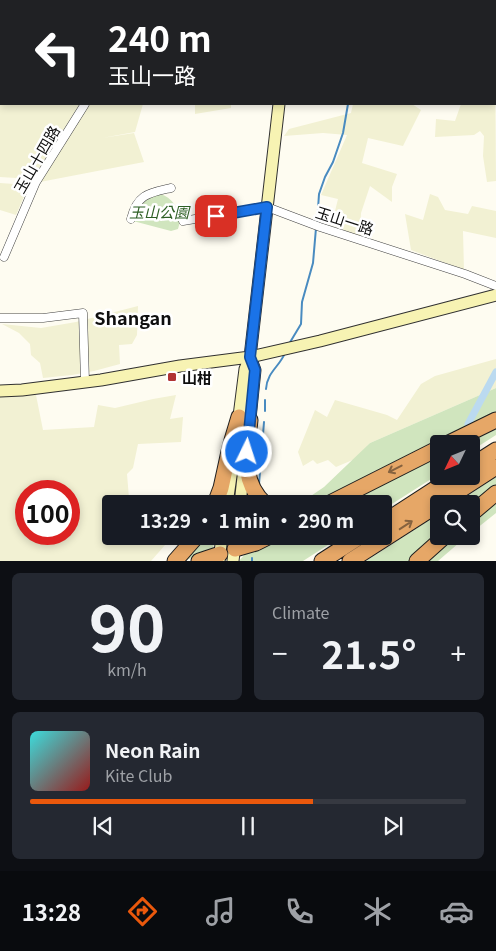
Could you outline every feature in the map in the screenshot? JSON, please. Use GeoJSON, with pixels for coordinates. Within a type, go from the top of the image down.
{"type":"FeatureCollection","features":[{"type":"Feature","properties":{"kind":"highway"},"geometry":{"type":"LineString","coordinates":[[218,495],[230,447],[245,418]]}},
{"type":"Feature","properties":{"kind":"highway"},"geometry":{"type":"LineString","coordinates":[[245,418],[246,468],[253,490],[257,495]]}},
{"type":"Feature","properties":{"kind":"highway"},"geometry":{"type":"LineString","coordinates":[[465,435],[496,420]]}},
{"type":"Feature","properties":{"kind":"highway"},"geometry":{"type":"LineString","coordinates":[[480,460],[496,450]]}},
{"type":"Feature","properties":{"kind":"highway"},"geometry":{"type":"LineString","coordinates":[[346,495],[430,453]]}},
{"type":"Feature","properties":{"kind":"highway"},"geometry":{"type":"LineString","coordinates":[[453,495],[496,467]]}},
{"type":"Feature","properties":{"kind":"highway"},"geometry":{"type":"LineString","coordinates":[[392,517],[441,485]]}},
{"type":"Feature","properties":{"kind":"highway"},"geometry":{"type":"LineString","coordinates":[[480,506],[496,493]]}},
{"type":"Feature","properties":{"kind":"highway"},"geometry":{"type":"LineString","coordinates":[[350,561],[430,510]]}},
{"type":"Feature","properties":{"kind":"highway"},"geometry":{"type":"LineString","coordinates":[[175,561],[189,545]]}},
{"type":"Feature","properties":{"kind":"highway"},"geometry":{"type":"LineString","coordinates":[[235,549],[249,545]]}},
{"type":"Feature","properties":{"kind":"highway"},"geometry":{"type":"LineString","coordinates":[[322,561],[347,545]]}},
{"type":"Feature","properties":{"kind":"highway"},"geometry":{"type":"LineString","coordinates":[[417,561],[435,545]]}},
{"type":"Feature","properties":{"kind":"highway"},"geometry":{"type":"LineString","coordinates":[[199,561],[220,557]]}},
{"type":"Feature","properties":{"kind":"main road"},"geometry":{"type":"LineString","coordinates":[[241,495],[245,418],[248,395],[255,370],[250,357],[279,105]]}},
{"type":"Feature","properties":{"kind":"main road"},"geometry":{"type":"LineString","coordinates":[[0,391],[85,382],[250,357],[496,295]]}},
{"type":"Feature","properties":{"kind":"main road"},"geometry":{"type":"LineString","coordinates":[[248,395],[263,360],[282,350]]}},
{"type":"Feature","properties":{"kind":"main road"},"geometry":{"type":"LineString","coordinates":[[225,361],[236,364],[248,395]]}},
{"type":"Feature","properties":{"kind":"main road"},"geometry":{"type":"LineString","coordinates":[[229,495],[245,418]]}},
{"type":"Feature","properties":{"kind":"main road"},"geometry":{"type":"LineString","coordinates":[[220,557],[235,549]]}},
{"type":"Feature","properties":{"kind":"street","name":"玉山十四路"},"geometry":{"type":"LineString","coordinates":[[4,258],[36,182],[84,105]]}},
{"type":"Feature","properties":{"kind":"street"},"geometry":{"type":"LineString","coordinates":[[131,219],[133,209],[139,200],[152,193],[171,188]]}},
{"type":"Feature","properties":{"kind":"street"},"geometry":{"type":"LineString","coordinates":[[183,221],[267,207]]}},
{"type":"Feature","properties":{"kind":"street","name":"玉山一路"},"geometry":{"type":"LineString","coordinates":[[267,207],[316,226],[441,266],[496,286]]}},
{"type":"Feature","properties":{"kind":"street"},"geometry":{"type":"LineString","coordinates":[[0,318],[43,318],[83,313],[85,382]]}},
{"type":"Feature","properties":{"kind":"green space"},"geometry":{"type":"Polygon","coordinates":[[[0,105],[79,105],[32,179],[0,177],[0,105]]]}},
{"type":"Feature","properties":{"kind":"green space"},"geometry":{"type":"Polygon","coordinates":[[[88,105],[143,105],[135,132],[102,138],[134,133],[144,162],[40,182],[88,105]]]}},
{"type":"Feature","properties":{"kind":"green space"},"geometry":{"type":"Polygon","coordinates":[[[195,105],[231,105],[231,108],[195,114],[195,105]]]}},
{"type":"Feature","properties":{"kind":"green space"},"geometry":{"type":"Polygon","coordinates":[[[353,105],[414,105],[421,110],[403,146],[368,138],[362,163],[397,174],[392,187],[392,202],[370,186],[361,213],[360,237],[343,232],[344,213],[335,211],[338,199],[321,195],[347,135],[323,133],[284,136],[289,129],[351,113],[353,105]]]}},
{"type":"Feature","properties":{"kind":"green space"},"geometry":{"type":"Polygon","coordinates":[[[461,105],[495,105],[496,181],[487,182],[483,156],[484,136],[480,131],[474,135],[435,137],[436,119],[455,121],[461,105]]]}},
{"type":"Feature","properties":{"kind":"green space"},"geometry":{"type":"Polygon","coordinates":[[[0,183],[29,185],[16,215],[0,210],[0,183]]]}},
{"type":"Feature","properties":{"kind":"green space","name":"玉山公園"},"geometry":{"type":"Polygon","coordinates":[[[160,194],[170,199],[177,208],[179,218],[178,229],[171,231],[133,221],[139,206],[145,200],[160,194]]]}},
{"type":"Feature","properties":{"kind":"green space"},"geometry":{"type":"Polygon","coordinates":[[[430,194],[438,197],[445,210],[468,214],[472,206],[496,211],[496,238],[463,231],[464,270],[411,250],[405,214],[423,220],[430,194]]]}},
{"type":"Feature","properties":{"kind":"green space"},"geometry":{"type":"Polygon","coordinates":[[[138,306],[137,335],[132,344],[119,345],[120,364],[72,375],[43,378],[40,363],[31,355],[30,344],[19,333],[2,324],[41,328],[76,322],[138,306]]]}},
{"type":"Feature","properties":{"kind":"green space"},"geometry":{"type":"Polygon","coordinates":[[[496,359],[496,388],[370,443],[355,459],[336,467],[328,460],[317,464],[313,460],[303,466],[298,452],[315,410],[327,417],[335,400],[387,415],[397,420],[421,384],[435,376],[496,359]]]}},
{"type":"Feature","properties":{"kind":"green space"},"geometry":{"type":"Polygon","coordinates":[[[496,388],[496,416],[454,435],[430,435],[430,446],[375,471],[336,495],[312,495],[324,487],[370,443],[496,388]]]}},
{"type":"Feature","properties":{"kind":"green space"},"geometry":{"type":"Polygon","coordinates":[[[0,395],[36,395],[43,430],[94,427],[98,405],[115,408],[176,395],[170,419],[183,417],[181,442],[138,444],[133,468],[127,474],[129,495],[102,495],[102,545],[165,545],[151,561],[0,561],[0,395]]]}},
{"type":"Feature","properties":{"kind":"green space"},"geometry":{"type":"Polygon","coordinates":[[[496,429],[496,435],[480,445],[480,437],[496,429]]]}},
{"type":"Feature","properties":{"kind":"green space"},"geometry":{"type":"Polygon","coordinates":[[[430,461],[430,480],[392,504],[392,495],[363,495],[430,461]]]}},
{"type":"Feature","properties":{"kind":"green space"},"geometry":{"type":"Polygon","coordinates":[[[496,477],[496,485],[480,498],[480,495],[469,495],[496,477]]]}},
{"type":"Feature","properties":{"kind":"green space"},"geometry":{"type":"Polygon","coordinates":[[[496,500],[496,513],[480,526],[480,514],[496,500]]]}},
{"type":"Feature","properties":{"kind":"green space"},"geometry":{"type":"Polygon","coordinates":[[[430,520],[430,542],[409,561],[366,561],[430,520]]]}},
{"type":"Feature","properties":{"kind":"green space"},"geometry":{"type":"Polygon","coordinates":[[[194,545],[214,545],[213,549],[184,561],[194,545]]]}},
{"type":"Feature","properties":{"kind":"green space"},"geometry":{"type":"Polygon","coordinates":[[[266,545],[328,545],[303,561],[239,561],[245,554],[266,545]]]}},
{"type":"Feature","properties":{"kind":"green space"},"geometry":{"type":"Polygon","coordinates":[[[446,545],[457,545],[438,561],[427,561],[446,545]]]}},
{"type":"Feature","properties":{"kind":"waterway"},"geometry":{"type":"LineString","coordinates":[[317,224],[319,194],[343,133],[348,105]]}},
{"type":"Feature","properties":{"kind":"waterway"},"geometry":{"type":"LineString","coordinates":[[289,344],[301,324],[302,302],[313,263],[316,228]]}},
{"type":"Feature","properties":{"kind":"waterway"},"geometry":{"type":"LineString","coordinates":[[266,389],[271,374],[285,353]]}},
{"type":"Feature","properties":{"kind":"waterway"},"geometry":{"type":"LineString","coordinates":[[468,424],[496,372]]}},
{"type":"Feature","properties":{"kind":"waterway"},"geometry":{"type":"LineString","coordinates":[[265,400],[265,411]]}},
{"type":"Feature","properties":{"kind":"waterway"},"geometry":{"type":"LineString","coordinates":[[259,484],[264,422]]}},
{"type":"Feature","properties":{"kind":"place","name":"山柑"},"geometry":{"type":"Point","coordinates":[172,377]}},
{"type":"Feature","properties":{"kind":"district","name":"Shangan"},"geometry":{"type":"Point","coordinates":[133,317]}},
{"type":"Feature","properties":{"kind":"route"},"geometry":{"type":"LineString","coordinates":[[216,216],[267,207],[250,357],[255,370],[247,452]]}}]}
